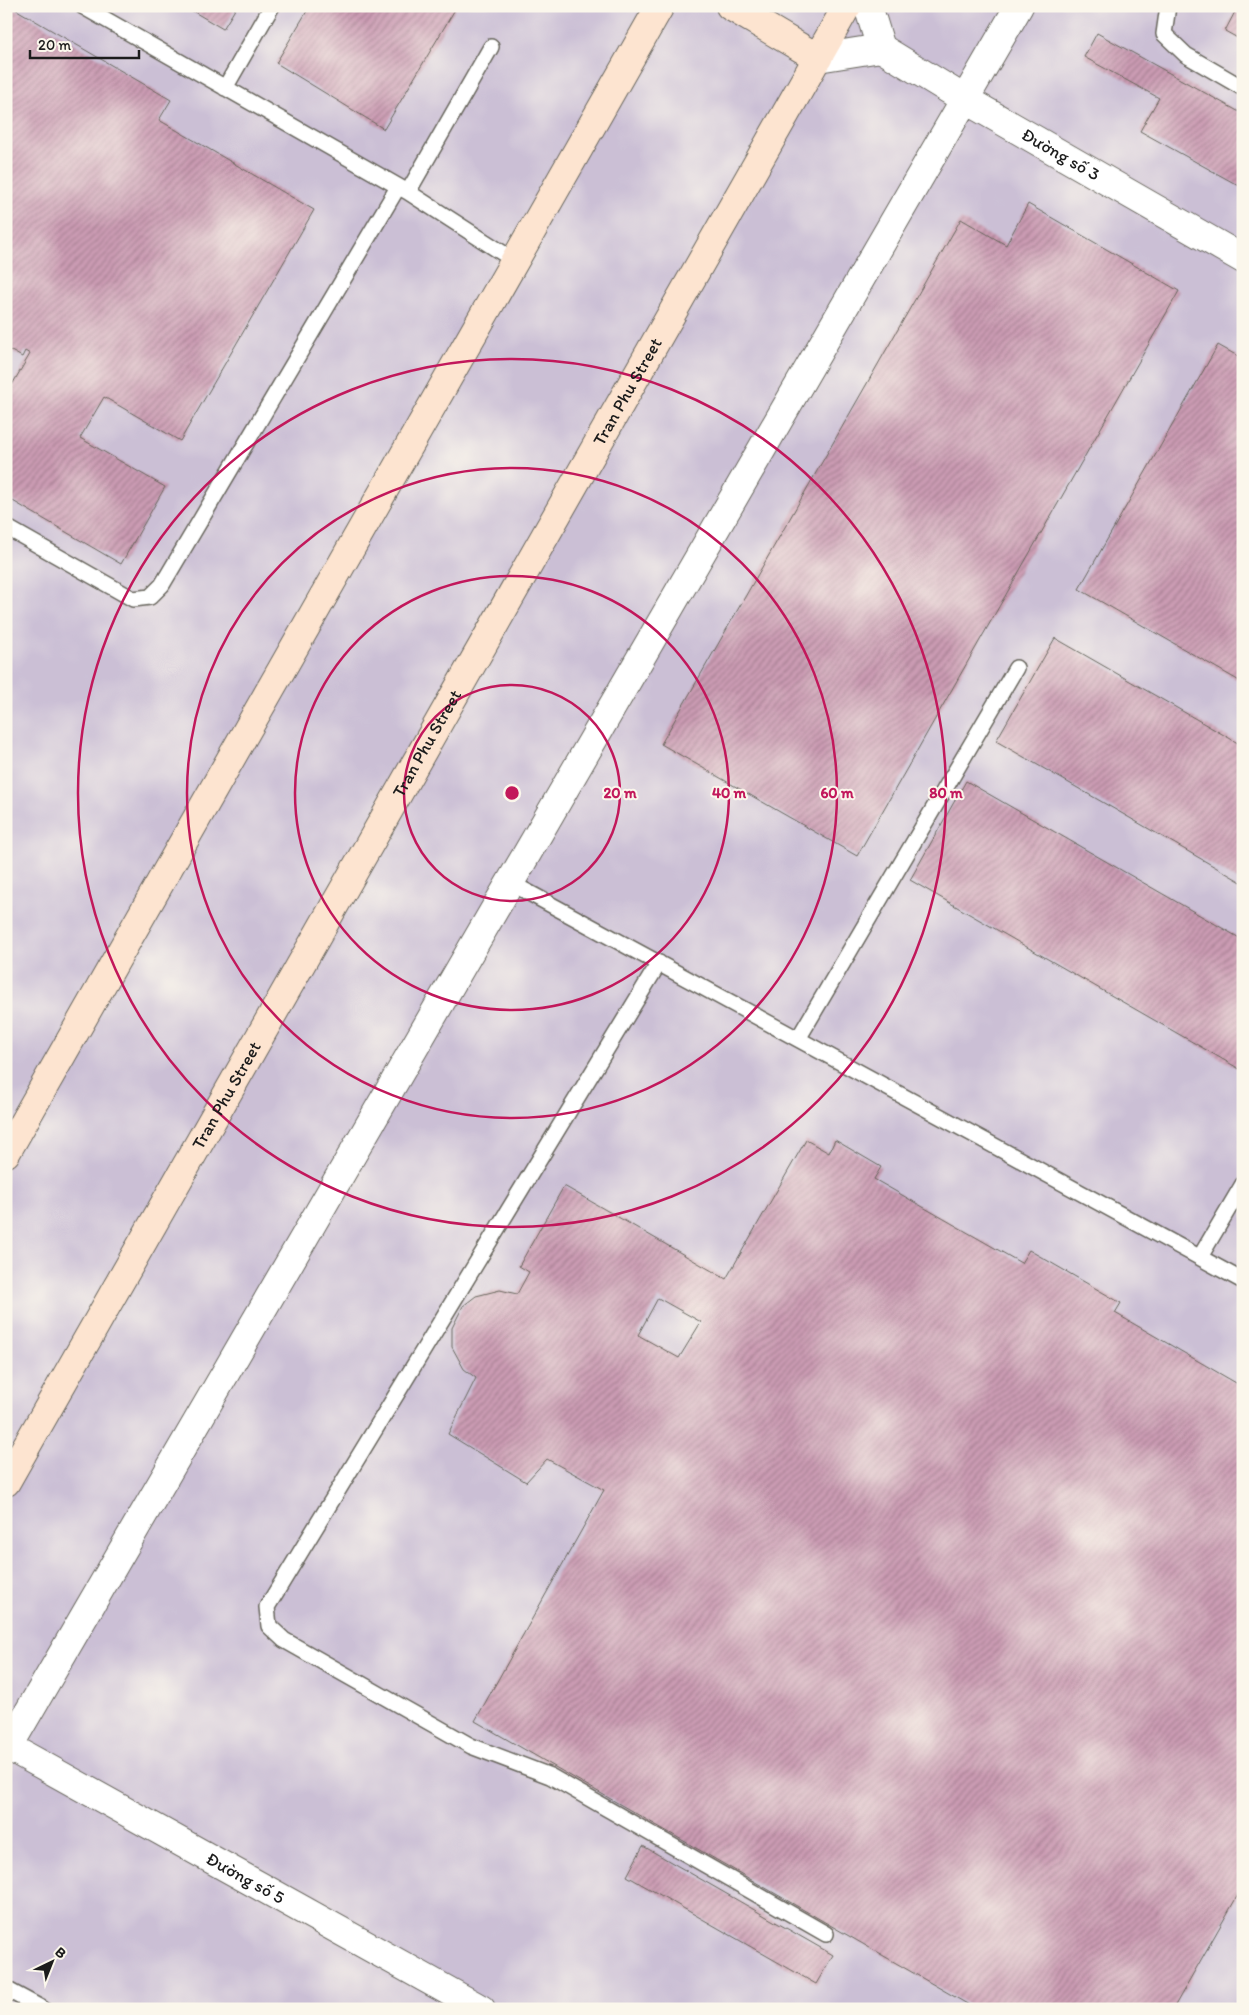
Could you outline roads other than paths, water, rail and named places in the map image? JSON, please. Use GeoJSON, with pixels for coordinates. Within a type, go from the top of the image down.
{"type":"FeatureCollection","features":[{"type":"Feature","properties":{"kind":"main road"},"geometry":{"type":"LineString","coordinates":[[6,1153],[660,6]]}},
{"type":"Feature","properties":{"kind":"main road"},"geometry":{"type":"LineString","coordinates":[[730,6],[818,58]]}},
{"type":"Feature","properties":{"kind":"main road","name":"Tran Phu Street"},"geometry":{"type":"LineString","coordinates":[[6,1482],[848,6]]}},
{"type":"Feature","properties":{"kind":"street"},"geometry":{"type":"LineString","coordinates":[[818,58],[881,48],[868,6]]}},
{"type":"Feature","properties":{"kind":"street"},"geometry":{"type":"LineString","coordinates":[[7,1748],[1019,6]]}},
{"type":"Feature","properties":{"kind":"street","name":"Đường số 3"},"geometry":{"type":"LineString","coordinates":[[881,48],[966,100],[1243,259]]}},
{"type":"Feature","properties":{"kind":"street","name":"Đường số 5"},"geometry":{"type":"LineString","coordinates":[[7,1748],[481,2009]]}},
{"type":"Feature","properties":{"kind":"lane"},"geometry":{"type":"LineString","coordinates":[[82,6],[403,190],[515,260]]}},
{"type":"Feature","properties":{"kind":"lane"},"geometry":{"type":"LineString","coordinates":[[226,88],[272,6]]}},
{"type":"Feature","properties":{"kind":"lane"},"geometry":{"type":"LineString","coordinates":[[1168,6],[1164,34],[1186,55],[1243,88]]}},
{"type":"Feature","properties":{"kind":"lane"},"geometry":{"type":"LineString","coordinates":[[6,527],[133,599],[150,597],[162,585],[491,47]]}},
{"type":"Feature","properties":{"kind":"lane"},"geometry":{"type":"LineString","coordinates":[[798,1039],[1016,668]]}},
{"type":"Feature","properties":{"kind":"lane"},"geometry":{"type":"LineString","coordinates":[[511,883],[1243,1281]]}},
{"type":"Feature","properties":{"kind":"lane"},"geometry":{"type":"LineString","coordinates":[[659,963],[267,1607],[269,1626],[284,1640],[471,1746],[550,1776],[826,1934]]}},
{"type":"Feature","properties":{"kind":"lane"},"geometry":{"type":"LineString","coordinates":[[1200,1257],[1243,1184]]}},
{"type":"Feature","properties":{"kind":"lane"},"geometry":{"type":"LineString","coordinates":[[6,1989],[42,2009]]}}]}
